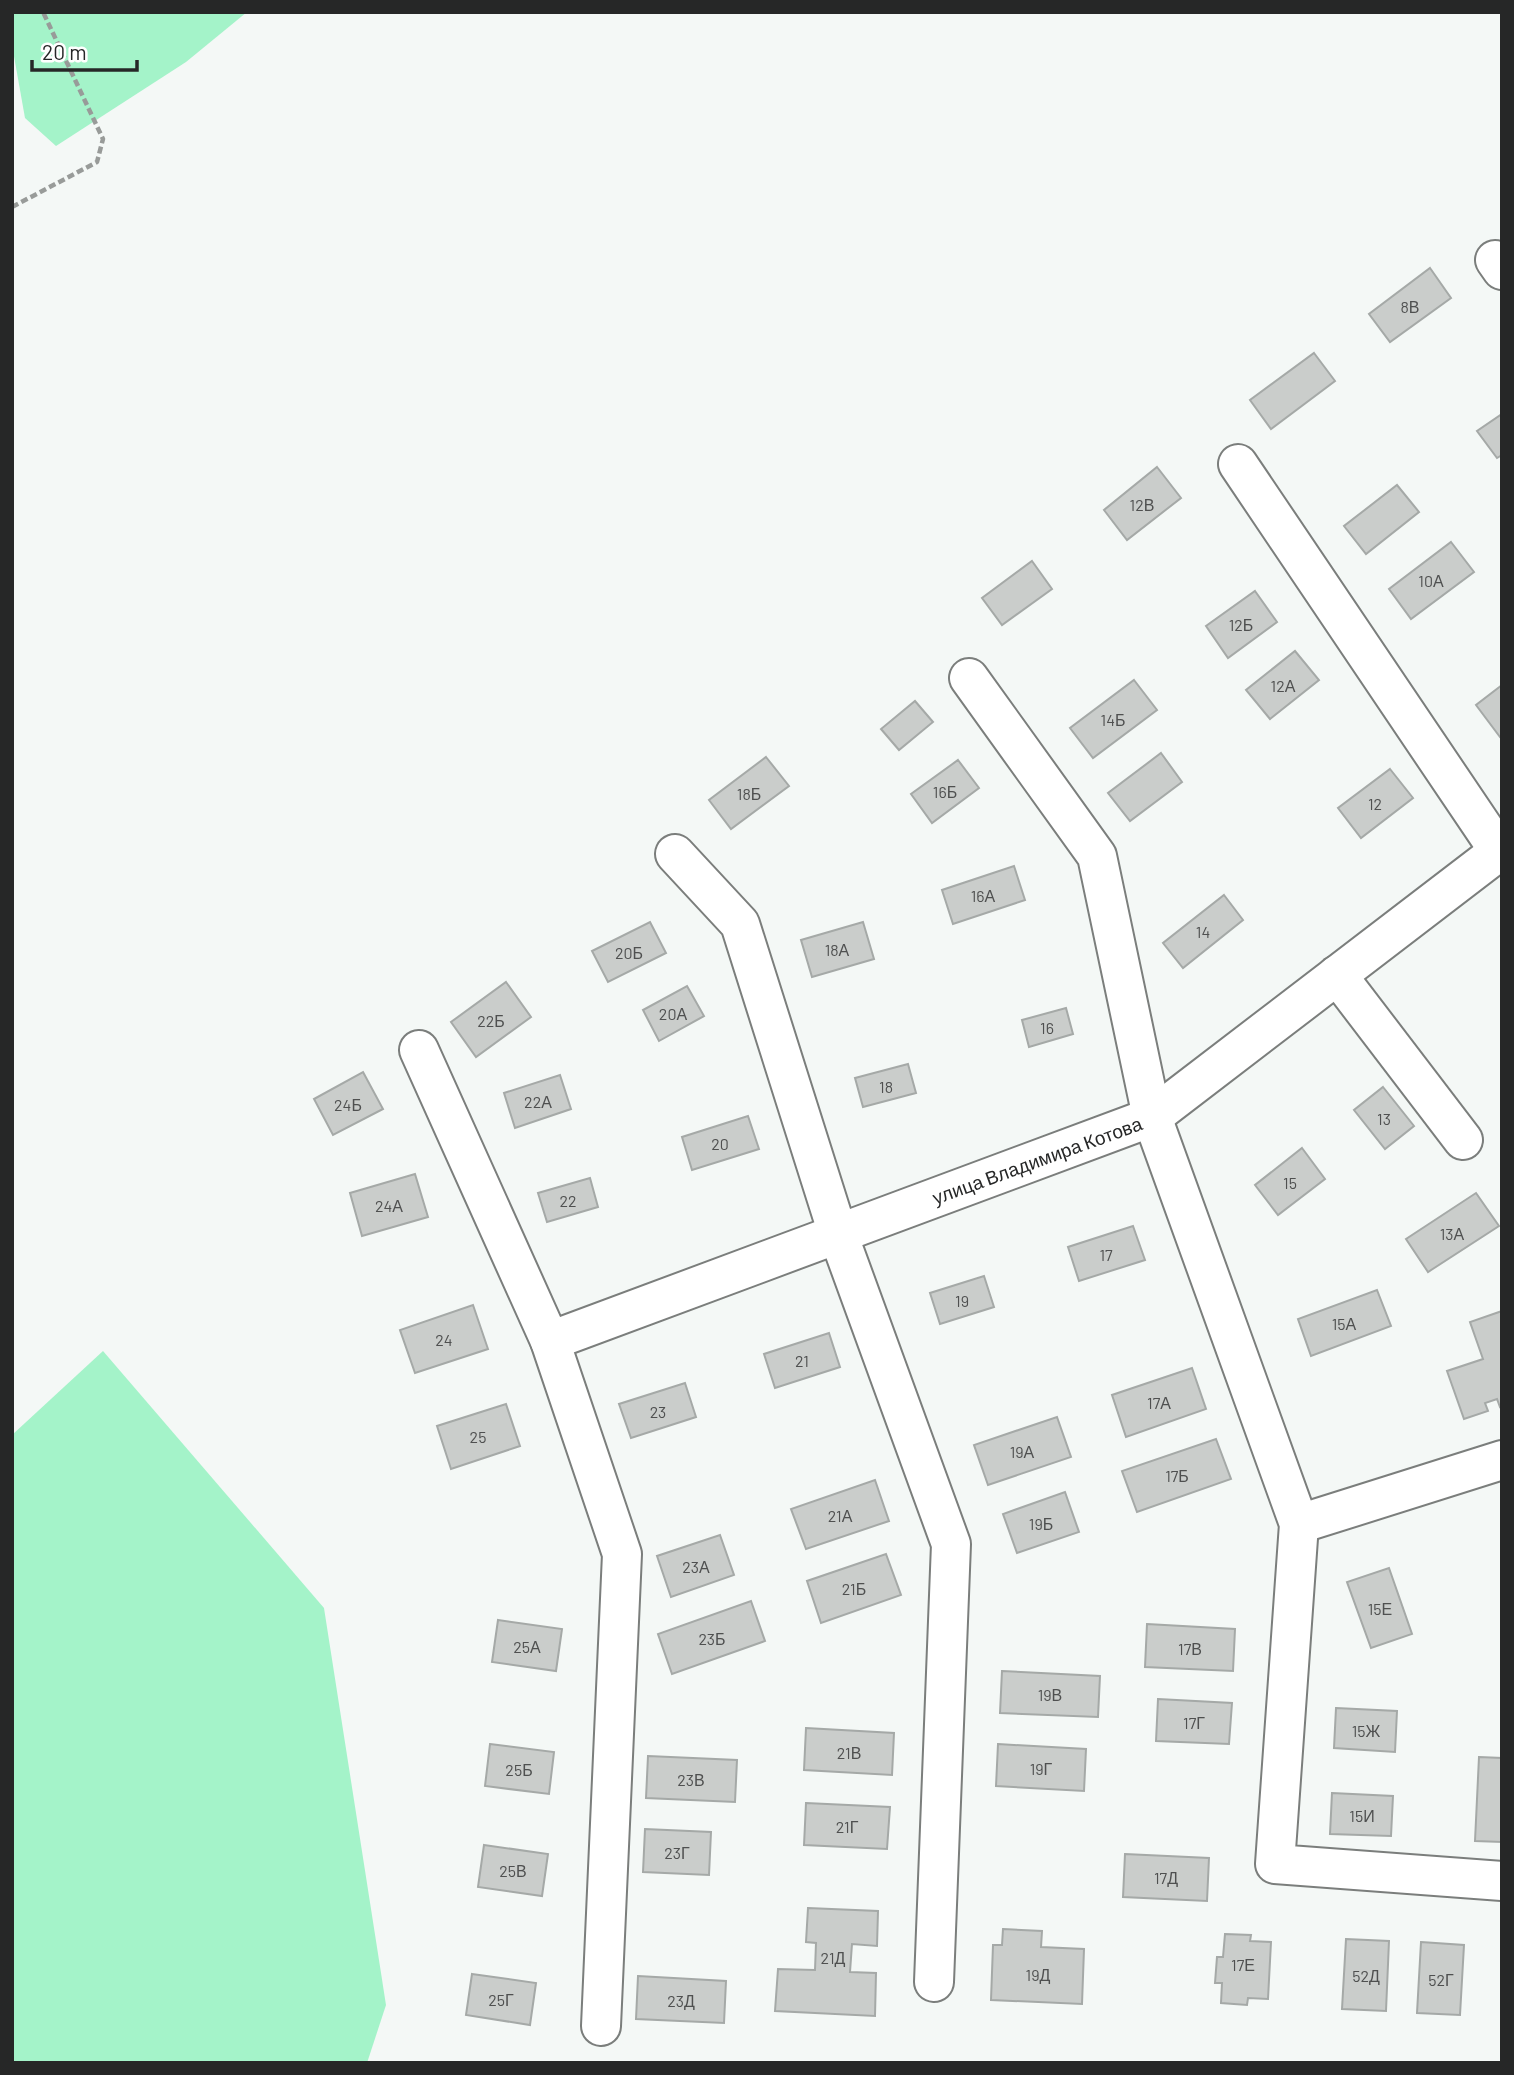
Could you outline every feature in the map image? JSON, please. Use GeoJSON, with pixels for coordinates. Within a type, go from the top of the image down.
{"type":"FeatureCollection","features":[{"type":"Feature","properties":{"kind":"street"},"geometry":{"type":"LineString","coordinates":[[1238,464],[1500,850]]}},
{"type":"Feature","properties":{"kind":"street"},"geometry":{"type":"LineString","coordinates":[[969,678],[1097,856],[1152,1117],[1299,1524],[1275,1864],[1502,1881]]}},
{"type":"Feature","properties":{"kind":"street","name":"улица Владимира Котова"},"geometry":{"type":"LineString","coordinates":[[550,1341],[1152,1117],[1500,850]]}},
{"type":"Feature","properties":{"kind":"street"},"geometry":{"type":"LineString","coordinates":[[675,854],[740,924],[838,1234],[951,1544],[934,1982]]}},
{"type":"Feature","properties":{"kind":"street"},"geometry":{"type":"LineString","coordinates":[[1337,975],[1462,1140]]}},
{"type":"Feature","properties":{"kind":"street"},"geometry":{"type":"LineString","coordinates":[[419,1050],[550,1341],[622,1554],[601,2026]]}},
{"type":"Feature","properties":{"kind":"street"},"geometry":{"type":"LineString","coordinates":[[1299,1524],[1502,1460]]}},
{"type":"Feature","properties":{"kind":"path"},"geometry":{"type":"LineString","coordinates":[[12,207],[97,163],[103,139],[43,12]]}},
{"type":"Feature","properties":{"kind":"green space"},"geometry":{"type":"Polygon","coordinates":[[[12,12],[247,12],[186,62],[56,146],[25,118],[12,45],[12,12]]]}},
{"type":"Feature","properties":{"kind":"green space"},"geometry":{"type":"Polygon","coordinates":[[[103,1351],[324,1608],[386,2005],[367,2063],[12,2063],[12,1435],[103,1351]]]}},
{"type":"Feature","properties":{"kind":"building"},"geometry":{"type":"Polygon","coordinates":[[[1430,268],[1451,298],[1390,342],[1369,314],[1430,268]]]}},
{"type":"Feature","properties":{"kind":"building"},"geometry":{"type":"Polygon","coordinates":[[[1314,353],[1335,381],[1271,429],[1250,400],[1314,353]]]}},
{"type":"Feature","properties":{"kind":"building"},"geometry":{"type":"Polygon","coordinates":[[[1502,414],[1502,455],[1497,458],[1477,431],[1502,414]]]}},
{"type":"Feature","properties":{"kind":"building"},"geometry":{"type":"Polygon","coordinates":[[[1157,467],[1181,498],[1127,540],[1104,510],[1157,467]]]}},
{"type":"Feature","properties":{"kind":"building"},"geometry":{"type":"Polygon","coordinates":[[[1397,485],[1419,512],[1366,554],[1344,526],[1397,485]]]}},
{"type":"Feature","properties":{"kind":"building"},"geometry":{"type":"Polygon","coordinates":[[[1451,542],[1474,572],[1411,619],[1389,589],[1451,542]]]}},
{"type":"Feature","properties":{"kind":"building"},"geometry":{"type":"Polygon","coordinates":[[[1032,561],[1052,589],[1002,625],[982,598],[1032,561]]]}},
{"type":"Feature","properties":{"kind":"building"},"geometry":{"type":"Polygon","coordinates":[[[1255,591],[1277,622],[1228,658],[1206,626],[1255,591]]]}},
{"type":"Feature","properties":{"kind":"building"},"geometry":{"type":"Polygon","coordinates":[[[1295,651],[1319,680],[1270,719],[1246,690],[1295,651]]]}},
{"type":"Feature","properties":{"kind":"building"},"geometry":{"type":"Polygon","coordinates":[[[1134,680],[1157,710],[1093,758],[1070,728],[1134,680]]]}},
{"type":"Feature","properties":{"kind":"building"},"geometry":{"type":"Polygon","coordinates":[[[1502,685],[1502,736],[1500,737],[1476,705],[1502,685]]]}},
{"type":"Feature","properties":{"kind":"building"},"geometry":{"type":"Polygon","coordinates":[[[915,701],[933,722],[899,750],[881,729],[915,701]]]}},
{"type":"Feature","properties":{"kind":"building"},"geometry":{"type":"Polygon","coordinates":[[[1161,753],[1182,782],[1130,821],[1108,793],[1161,753]]]}},
{"type":"Feature","properties":{"kind":"building"},"geometry":{"type":"Polygon","coordinates":[[[766,757],[789,786],[731,829],[709,800],[766,757]]]}},
{"type":"Feature","properties":{"kind":"building"},"geometry":{"type":"Polygon","coordinates":[[[958,760],[979,788],[932,823],[911,794],[958,760]]]}},
{"type":"Feature","properties":{"kind":"building"},"geometry":{"type":"Polygon","coordinates":[[[1390,769],[1413,798],[1361,838],[1338,808],[1390,769]]]}},
{"type":"Feature","properties":{"kind":"building"},"geometry":{"type":"Polygon","coordinates":[[[1014,866],[1025,900],[953,924],[942,890],[1014,866]]]}},
{"type":"Feature","properties":{"kind":"building"},"geometry":{"type":"Polygon","coordinates":[[[1224,895],[1243,920],[1183,968],[1163,943],[1224,895]]]}},
{"type":"Feature","properties":{"kind":"building"},"geometry":{"type":"Polygon","coordinates":[[[650,922],[666,953],[608,982],[592,951],[650,922]]]}},
{"type":"Feature","properties":{"kind":"building"},"geometry":{"type":"Polygon","coordinates":[[[863,922],[874,959],[812,977],[801,940],[863,922]]]}},
{"type":"Feature","properties":{"kind":"building"},"geometry":{"type":"Polygon","coordinates":[[[506,982],[531,1017],[476,1057],[451,1022],[506,982]]]}},
{"type":"Feature","properties":{"kind":"building"},"geometry":{"type":"Polygon","coordinates":[[[687,986],[704,1016],[659,1041],[643,1010],[687,986]]]}},
{"type":"Feature","properties":{"kind":"building"},"geometry":{"type":"Polygon","coordinates":[[[1066,1008],[1073,1034],[1029,1047],[1022,1020],[1066,1008]]]}},
{"type":"Feature","properties":{"kind":"building"},"geometry":{"type":"Polygon","coordinates":[[[908,1064],[916,1093],[863,1107],[855,1078],[908,1064]]]}},
{"type":"Feature","properties":{"kind":"building"},"geometry":{"type":"Polygon","coordinates":[[[363,1072],[383,1109],[333,1135],[314,1099],[363,1072]]]}},
{"type":"Feature","properties":{"kind":"building"},"geometry":{"type":"Polygon","coordinates":[[[560,1075],[571,1109],[515,1128],[504,1093],[560,1075]]]}},
{"type":"Feature","properties":{"kind":"building"},"geometry":{"type":"Polygon","coordinates":[[[1383,1087],[1414,1126],[1385,1149],[1354,1110],[1383,1087]]]}},
{"type":"Feature","properties":{"kind":"building"},"geometry":{"type":"Polygon","coordinates":[[[748,1116],[759,1149],[692,1170],[682,1137],[748,1116]]]}},
{"type":"Feature","properties":{"kind":"building"},"geometry":{"type":"Polygon","coordinates":[[[1302,1148],[1325,1179],[1278,1215],[1255,1185],[1302,1148]]]}},
{"type":"Feature","properties":{"kind":"building"},"geometry":{"type":"Polygon","coordinates":[[[415,1174],[428,1217],[362,1236],[350,1193],[415,1174]]]}},
{"type":"Feature","properties":{"kind":"building"},"geometry":{"type":"Polygon","coordinates":[[[590,1178],[598,1207],[547,1222],[538,1193],[590,1178]]]}},
{"type":"Feature","properties":{"kind":"building"},"geometry":{"type":"Polygon","coordinates":[[[1476,1193],[1499,1226],[1428,1272],[1406,1239],[1476,1193]]]}},
{"type":"Feature","properties":{"kind":"building"},"geometry":{"type":"Polygon","coordinates":[[[1133,1226],[1145,1260],[1079,1281],[1068,1247],[1133,1226]]]}},
{"type":"Feature","properties":{"kind":"building"},"geometry":{"type":"Polygon","coordinates":[[[984,1276],[994,1307],[940,1324],[930,1293],[984,1276]]]}},
{"type":"Feature","properties":{"kind":"building"},"geometry":{"type":"Polygon","coordinates":[[[1377,1290],[1391,1326],[1311,1356],[1298,1319],[1377,1290]]]}},
{"type":"Feature","properties":{"kind":"building"},"geometry":{"type":"Polygon","coordinates":[[[473,1305],[488,1349],[415,1373],[400,1330],[473,1305]]]}},
{"type":"Feature","properties":{"kind":"building"},"geometry":{"type":"Polygon","coordinates":[[[1502,1311],[1502,1406],[1500,1407],[1497,1399],[1485,1403],[1488,1411],[1464,1419],[1447,1371],[1483,1359],[1470,1322],[1502,1311]]]}},
{"type":"Feature","properties":{"kind":"building"},"geometry":{"type":"Polygon","coordinates":[[[829,1333],[840,1367],[775,1388],[764,1354],[829,1333]]]}},
{"type":"Feature","properties":{"kind":"building"},"geometry":{"type":"Polygon","coordinates":[[[1192,1368],[1206,1409],[1126,1437],[1112,1395],[1192,1368]]]}},
{"type":"Feature","properties":{"kind":"building"},"geometry":{"type":"Polygon","coordinates":[[[685,1383],[696,1417],[631,1438],[619,1404],[685,1383]]]}},
{"type":"Feature","properties":{"kind":"building"},"geometry":{"type":"Polygon","coordinates":[[[506,1404],[520,1446],[451,1469],[437,1426],[506,1404]]]}},
{"type":"Feature","properties":{"kind":"building"},"geometry":{"type":"Polygon","coordinates":[[[1057,1417],[1071,1457],[988,1485],[974,1445],[1057,1417]]]}},
{"type":"Feature","properties":{"kind":"building"},"geometry":{"type":"Polygon","coordinates":[[[1216,1439],[1231,1479],[1137,1512],[1122,1471],[1216,1439]]]}},
{"type":"Feature","properties":{"kind":"building"},"geometry":{"type":"Polygon","coordinates":[[[875,1480],[889,1521],[806,1549],[791,1509],[875,1480]]]}},
{"type":"Feature","properties":{"kind":"building"},"geometry":{"type":"Polygon","coordinates":[[[1065,1492],[1079,1532],[1017,1553],[1003,1514],[1065,1492]]]}},
{"type":"Feature","properties":{"kind":"building"},"geometry":{"type":"Polygon","coordinates":[[[720,1535],[734,1575],[671,1597],[657,1556],[720,1535]]]}},
{"type":"Feature","properties":{"kind":"building"},"geometry":{"type":"Polygon","coordinates":[[[886,1554],[901,1595],[821,1623],[807,1581],[886,1554]]]}},
{"type":"Feature","properties":{"kind":"building"},"geometry":{"type":"Polygon","coordinates":[[[1389,1568],[1412,1634],[1371,1648],[1347,1582],[1389,1568]]]}},
{"type":"Feature","properties":{"kind":"building"},"geometry":{"type":"Polygon","coordinates":[[[751,1601],[765,1641],[672,1674],[658,1634],[751,1601]]]}},
{"type":"Feature","properties":{"kind":"building"},"geometry":{"type":"Polygon","coordinates":[[[498,1620],[562,1629],[556,1671],[492,1662],[498,1620]]]}},
{"type":"Feature","properties":{"kind":"building"},"geometry":{"type":"Polygon","coordinates":[[[1147,1624],[1235,1629],[1233,1671],[1145,1667],[1147,1624]]]}},
{"type":"Feature","properties":{"kind":"building"},"geometry":{"type":"Polygon","coordinates":[[[1002,1671],[1100,1676],[1098,1717],[1000,1713],[1002,1671]]]}},
{"type":"Feature","properties":{"kind":"building"},"geometry":{"type":"Polygon","coordinates":[[[1158,1699],[1232,1703],[1229,1744],[1156,1741],[1158,1699]]]}},
{"type":"Feature","properties":{"kind":"building"},"geometry":{"type":"Polygon","coordinates":[[[1336,1708],[1397,1711],[1395,1752],[1334,1748],[1336,1708]]]}},
{"type":"Feature","properties":{"kind":"building"},"geometry":{"type":"Polygon","coordinates":[[[806,1728],[894,1733],[892,1775],[804,1770],[806,1728]]]}},
{"type":"Feature","properties":{"kind":"building"},"geometry":{"type":"Polygon","coordinates":[[[490,1744],[554,1752],[549,1794],[485,1786],[490,1744]]]}},
{"type":"Feature","properties":{"kind":"building"},"geometry":{"type":"Polygon","coordinates":[[[998,1744],[1086,1749],[1084,1791],[996,1786],[998,1744]]]}},
{"type":"Feature","properties":{"kind":"building"},"geometry":{"type":"Polygon","coordinates":[[[648,1756],[737,1760],[735,1802],[646,1798],[648,1756]]]}},
{"type":"Feature","properties":{"kind":"building"},"geometry":{"type":"Polygon","coordinates":[[[1479,1757],[1502,1758],[1502,1842],[1475,1841],[1479,1757]]]}},
{"type":"Feature","properties":{"kind":"building"},"geometry":{"type":"Polygon","coordinates":[[[1332,1793],[1393,1796],[1391,1836],[1330,1834],[1332,1793]]]}},
{"type":"Feature","properties":{"kind":"building"},"geometry":{"type":"Polygon","coordinates":[[[806,1803],[890,1807],[887,1849],[804,1845],[806,1803]]]}},
{"type":"Feature","properties":{"kind":"building"},"geometry":{"type":"Polygon","coordinates":[[[645,1829],[711,1832],[709,1875],[643,1872],[645,1829]]]}},
{"type":"Feature","properties":{"kind":"building"},"geometry":{"type":"Polygon","coordinates":[[[484,1845],[548,1854],[542,1896],[478,1887],[484,1845]]]}},
{"type":"Feature","properties":{"kind":"building"},"geometry":{"type":"Polygon","coordinates":[[[1125,1854],[1209,1858],[1207,1901],[1123,1897],[1125,1854]]]}},
{"type":"Feature","properties":{"kind":"building"},"geometry":{"type":"Polygon","coordinates":[[[808,1908],[878,1911],[877,1946],[852,1944],[850,1972],[876,1973],[875,2016],[775,2011],[778,1969],[815,1970],[816,1943],[806,1942],[808,1908]]]}},
{"type":"Feature","properties":{"kind":"building"},"geometry":{"type":"Polygon","coordinates":[[[1003,1929],[1042,1931],[1041,1947],[1084,1949],[1082,2004],[991,2000],[993,1945],[1002,1945],[1003,1929]]]}},
{"type":"Feature","properties":{"kind":"building"},"geometry":{"type":"Polygon","coordinates":[[[1225,1934],[1251,1935],[1250,1941],[1271,1942],[1268,1999],[1248,1998],[1247,2005],[1221,2003],[1222,1983],[1215,1983],[1217,1957],[1223,1957],[1225,1934]]]}},
{"type":"Feature","properties":{"kind":"building"},"geometry":{"type":"Polygon","coordinates":[[[1346,1939],[1389,1941],[1386,2011],[1342,2009],[1346,1939]]]}},
{"type":"Feature","properties":{"kind":"building"},"geometry":{"type":"Polygon","coordinates":[[[1421,1942],[1464,1945],[1460,2015],[1417,2013],[1421,1942]]]}},
{"type":"Feature","properties":{"kind":"building"},"geometry":{"type":"Polygon","coordinates":[[[472,1974],[536,1983],[530,2025],[466,2015],[472,1974]]]}},
{"type":"Feature","properties":{"kind":"building"},"geometry":{"type":"Polygon","coordinates":[[[638,1976],[726,1981],[724,2023],[636,2019],[638,1976]]]}}]}
